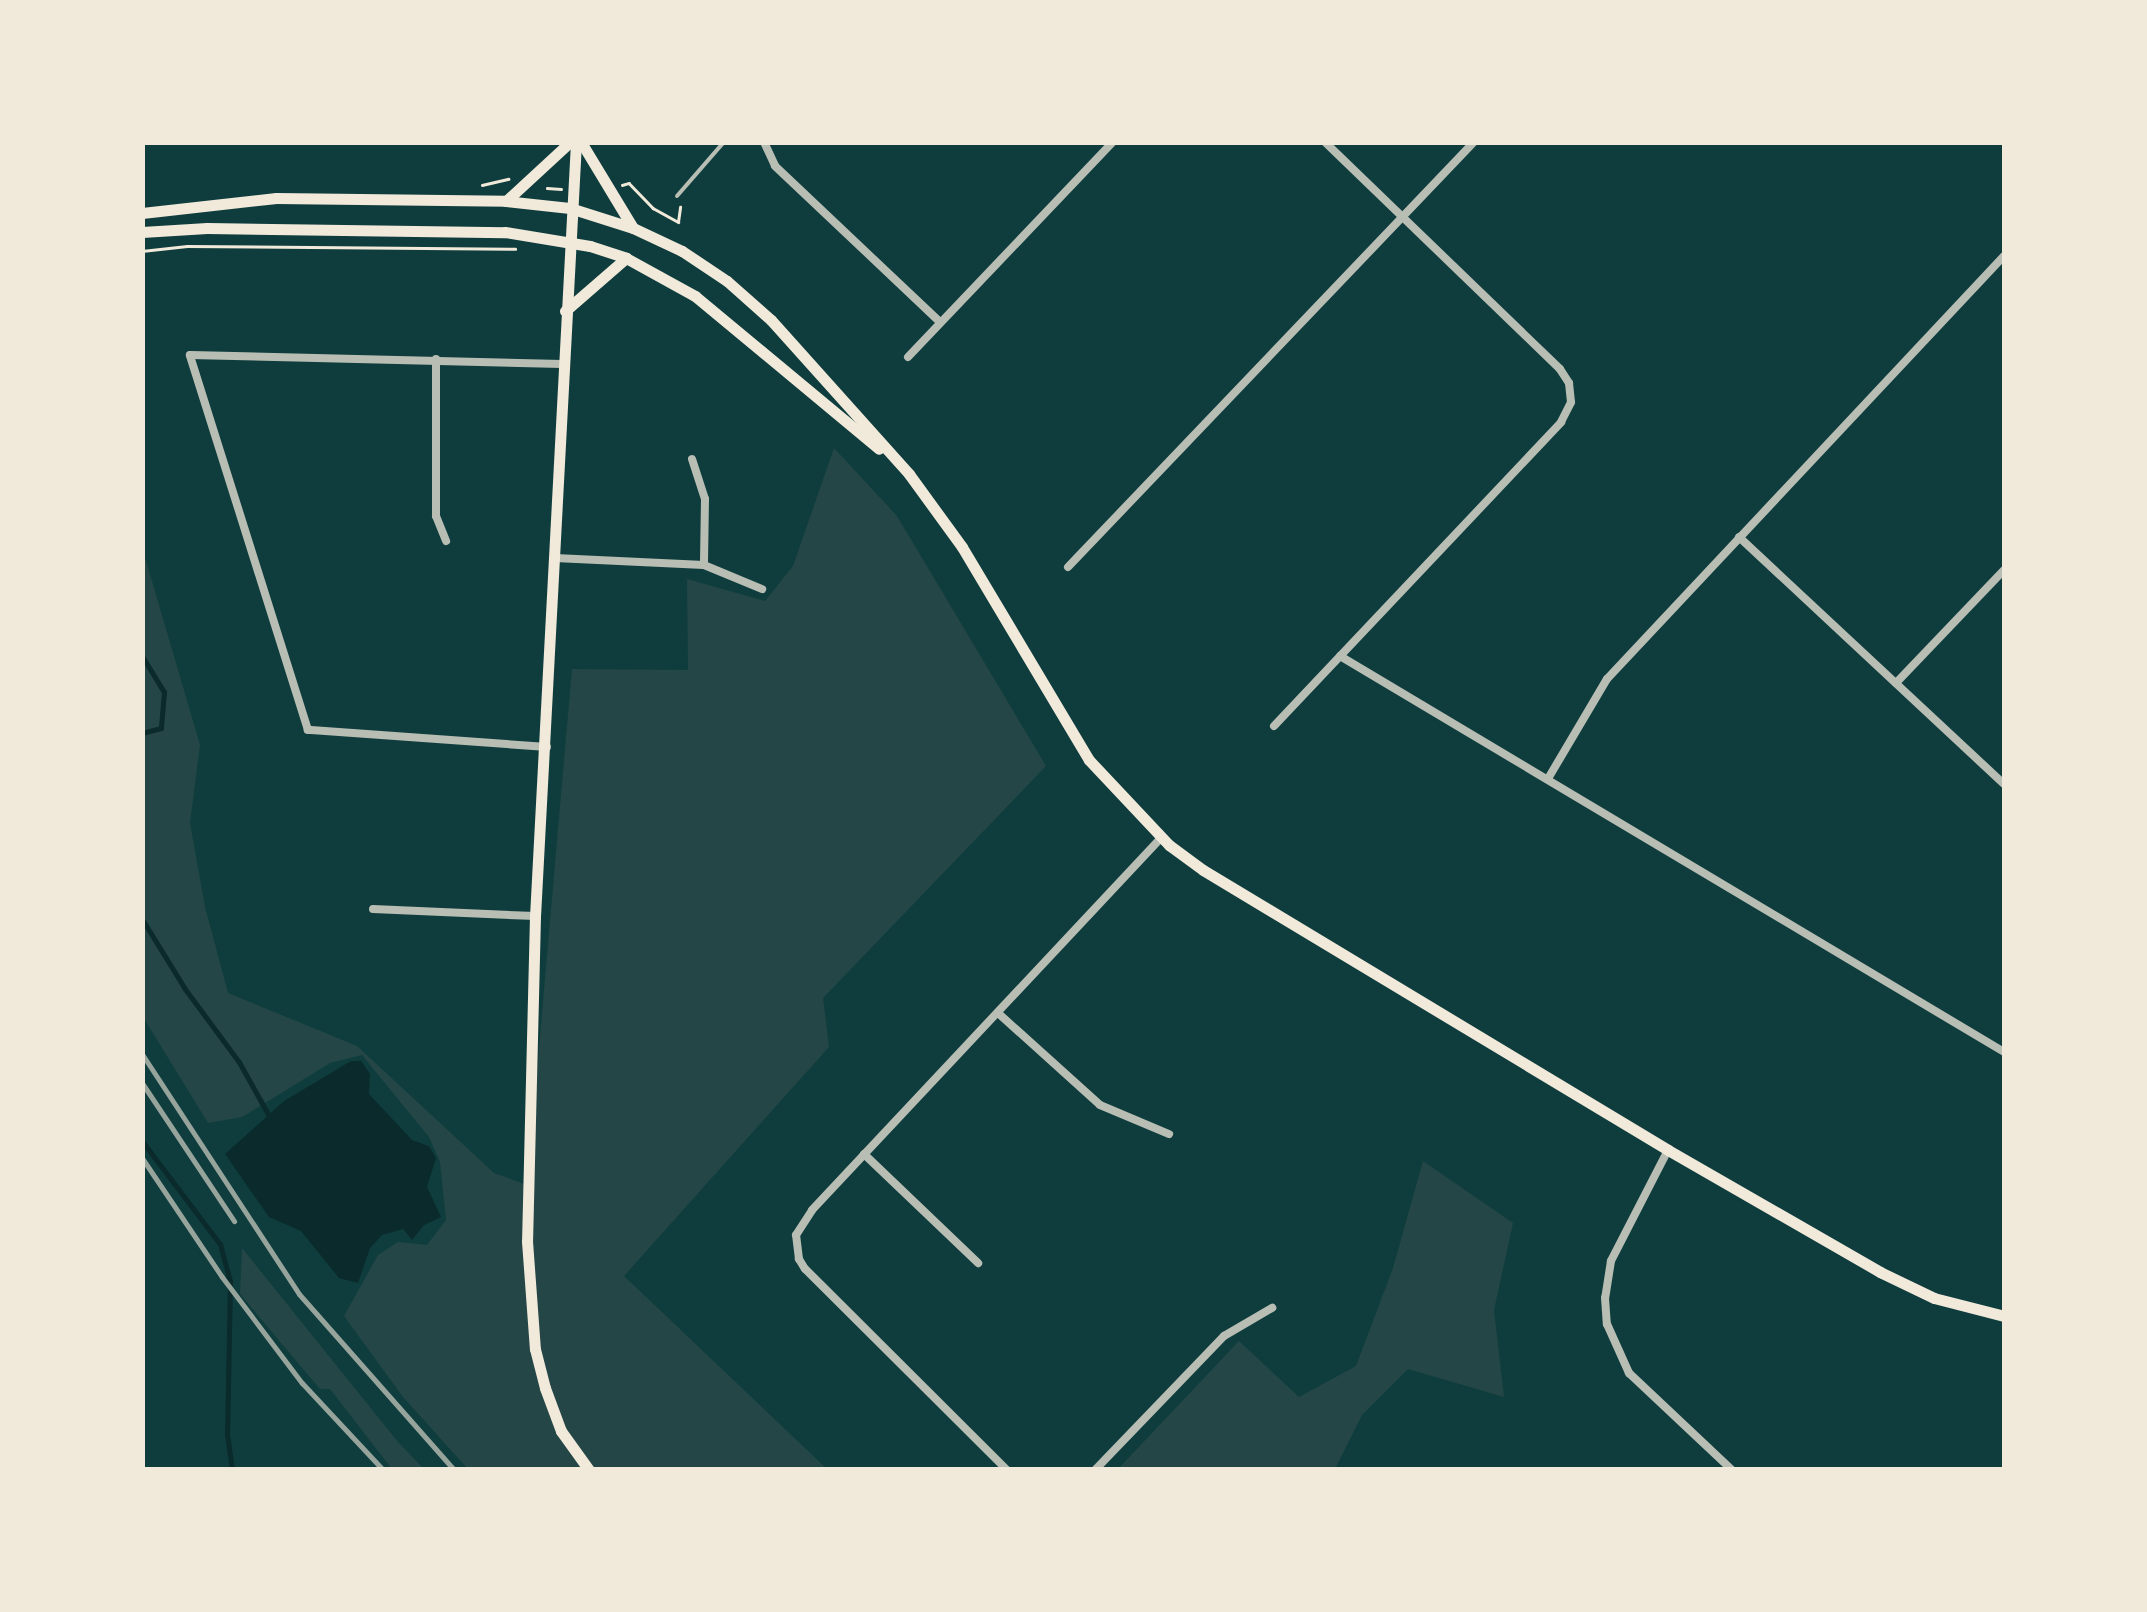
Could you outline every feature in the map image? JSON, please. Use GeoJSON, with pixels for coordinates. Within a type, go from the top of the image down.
{"type":"FeatureCollection","features":[{"type":"Feature","properties":{"kind":"main road"},"geometry":{"type":"LineString","coordinates":[[506,201],[576,142]]}},
{"type":"Feature","properties":{"kind":"main road"},"geometry":{"type":"LineString","coordinates":[[576,142],[562,364],[547,747],[534,916],[528,1293],[535,1349],[548,1400],[561,1431],[589,1470]]}},
{"type":"Feature","properties":{"kind":"main road"},"geometry":{"type":"LineString","coordinates":[[576,142],[633,228]]}},
{"type":"Feature","properties":{"kind":"main road"},"geometry":{"type":"LineString","coordinates":[[142,213],[276,198],[506,201],[570,208],[633,228],[682,251],[743,294],[909,474],[962,547],[1089,760],[1161,838],[1203,870],[1668,1150],[1907,1286],[2004,1316]]}},
{"type":"Feature","properties":{"kind":"main road"},"geometry":{"type":"LineString","coordinates":[[142,232],[207,228],[419,230],[568,240],[626,258],[704,302],[909,474]]}},
{"type":"Feature","properties":{"kind":"main road"},"geometry":{"type":"LineString","coordinates":[[565,311],[626,258]]}},
{"type":"Feature","properties":{"kind":"street"},"geometry":{"type":"LineString","coordinates":[[764,142],[774,166],[940,322]]}},
{"type":"Feature","properties":{"kind":"street"},"geometry":{"type":"LineString","coordinates":[[908,358],[1114,142]]}},
{"type":"Feature","properties":{"kind":"street"},"geometry":{"type":"LineString","coordinates":[[1274,726],[1561,422],[1571,402],[1569,383],[1560,369],[1324,142]]}},
{"type":"Feature","properties":{"kind":"street"},"geometry":{"type":"LineString","coordinates":[[1068,567],[1474,142]]}},
{"type":"Feature","properties":{"kind":"street"},"geometry":{"type":"LineString","coordinates":[[1549,777],[1607,678],[2004,256]]}},
{"type":"Feature","properties":{"kind":"street"},"geometry":{"type":"LineString","coordinates":[[547,747],[308,730],[190,355],[562,364]]}},
{"type":"Feature","properties":{"kind":"street"},"geometry":{"type":"LineString","coordinates":[[436,359],[436,516],[446,541]]}},
{"type":"Feature","properties":{"kind":"street"},"geometry":{"type":"LineString","coordinates":[[692,459],[705,499],[704,564]]}},
{"type":"Feature","properties":{"kind":"street"},"geometry":{"type":"LineString","coordinates":[[1740,536],[2004,784]]}},
{"type":"Feature","properties":{"kind":"street"},"geometry":{"type":"LineString","coordinates":[[554,558],[704,564],[762,590]]}},
{"type":"Feature","properties":{"kind":"street"},"geometry":{"type":"LineString","coordinates":[[1896,683],[2004,570]]}},
{"type":"Feature","properties":{"kind":"street"},"geometry":{"type":"LineString","coordinates":[[1340,656],[1549,777],[2004,1052]]}},
{"type":"Feature","properties":{"kind":"street"},"geometry":{"type":"LineString","coordinates":[[1007,1470],[805,1269],[798,1259],[796,1235],[812,1210],[1161,838]]}},
{"type":"Feature","properties":{"kind":"street"},"geometry":{"type":"LineString","coordinates":[[374,909],[534,916]]}},
{"type":"Feature","properties":{"kind":"street"},"geometry":{"type":"LineString","coordinates":[[998,1013],[1100,1105],[1169,1134]]}},
{"type":"Feature","properties":{"kind":"street"},"geometry":{"type":"LineString","coordinates":[[1668,1150],[1611,1261],[1605,1298],[1608,1324],[1629,1372],[1732,1470]]}},
{"type":"Feature","properties":{"kind":"street"},"geometry":{"type":"LineString","coordinates":[[864,1154],[978,1263]]}},
{"type":"Feature","properties":{"kind":"street"},"geometry":{"type":"LineString","coordinates":[[1096,1470],[1224,1336],[1272,1308]]}},
{"type":"Feature","properties":{"kind":"lane"},"geometry":{"type":"LineString","coordinates":[[677,196],[724,142]]}},
{"type":"Feature","properties":{"kind":"path"},"geometry":{"type":"LineString","coordinates":[[485,184],[516,175]]}},
{"type":"Feature","properties":{"kind":"path"},"geometry":{"type":"LineString","coordinates":[[620,186],[629,183],[653,208],[678,222],[677,196]]}},
{"type":"Feature","properties":{"kind":"path"},"geometry":{"type":"LineString","coordinates":[[142,250],[206,246],[523,247]]}},
{"type":"Feature","properties":{"kind":"shaded area"},"geometry":{"type":"Polygon","coordinates":[[[834,448],[897,516],[1046,766],[823,998],[829,1047],[624,1276],[827,1469],[468,1469],[403,1397],[344,1316],[378,1255],[398,1242],[427,1245],[446,1220],[440,1162],[429,1137],[362,1055],[330,1063],[242,1117],[208,1123],[143,1017],[142,547],[200,745],[190,823],[205,907],[228,993],[357,1046],[494,1173],[527,1185],[572,669],[688,670],[687,579],[765,601],[793,566],[834,448]]]}},
{"type":"Feature","properties":{"kind":"shaded area"},"geometry":{"type":"Polygon","coordinates":[[[351,1061],[361,1061],[370,1074],[369,1094],[412,1140],[429,1146],[436,1158],[427,1187],[441,1217],[424,1225],[412,1240],[403,1229],[382,1235],[370,1248],[358,1283],[339,1278],[301,1231],[269,1217],[225,1154],[284,1101],[351,1061]]]}},
{"type":"Feature","properties":{"kind":"shaded area"},"geometry":{"type":"Polygon","coordinates":[[[1423,1161],[1513,1223],[1494,1310],[1504,1397],[1408,1369],[1362,1415],[1335,1469],[1118,1469],[1239,1341],[1299,1397],[1356,1366],[1393,1268],[1423,1161]]]}},
{"type":"Feature","properties":{"kind":"shaded area"},"geometry":{"type":"Polygon","coordinates":[[[242,1248],[424,1469],[392,1469],[330,1389],[320,1389],[240,1294],[242,1248]]]}},
{"type":"Feature","properties":{"kind":"waterway"},"geometry":{"type":"LineString","coordinates":[[142,656],[164,692],[161,728],[142,733]]}},
{"type":"Feature","properties":{"kind":"waterway"},"geometry":{"type":"LineString","coordinates":[[142,919],[185,989],[239,1062],[268,1114]]}},
{"type":"Feature","properties":{"kind":"waterway"},"geometry":{"type":"LineString","coordinates":[[142,1141],[220,1244],[230,1281],[227,1434],[232,1470]]}},
{"type":"Feature","properties":{"kind":"railway"},"geometry":{"type":"LineString","coordinates":[[142,1054],[299,1294],[454,1470]]}},
{"type":"Feature","properties":{"kind":"railway"},"geometry":{"type":"LineString","coordinates":[[142,1083],[234,1221]]}},
{"type":"Feature","properties":{"kind":"railway"},"geometry":{"type":"LineString","coordinates":[[142,1158],[222,1277],[302,1383],[383,1470]]}}]}
